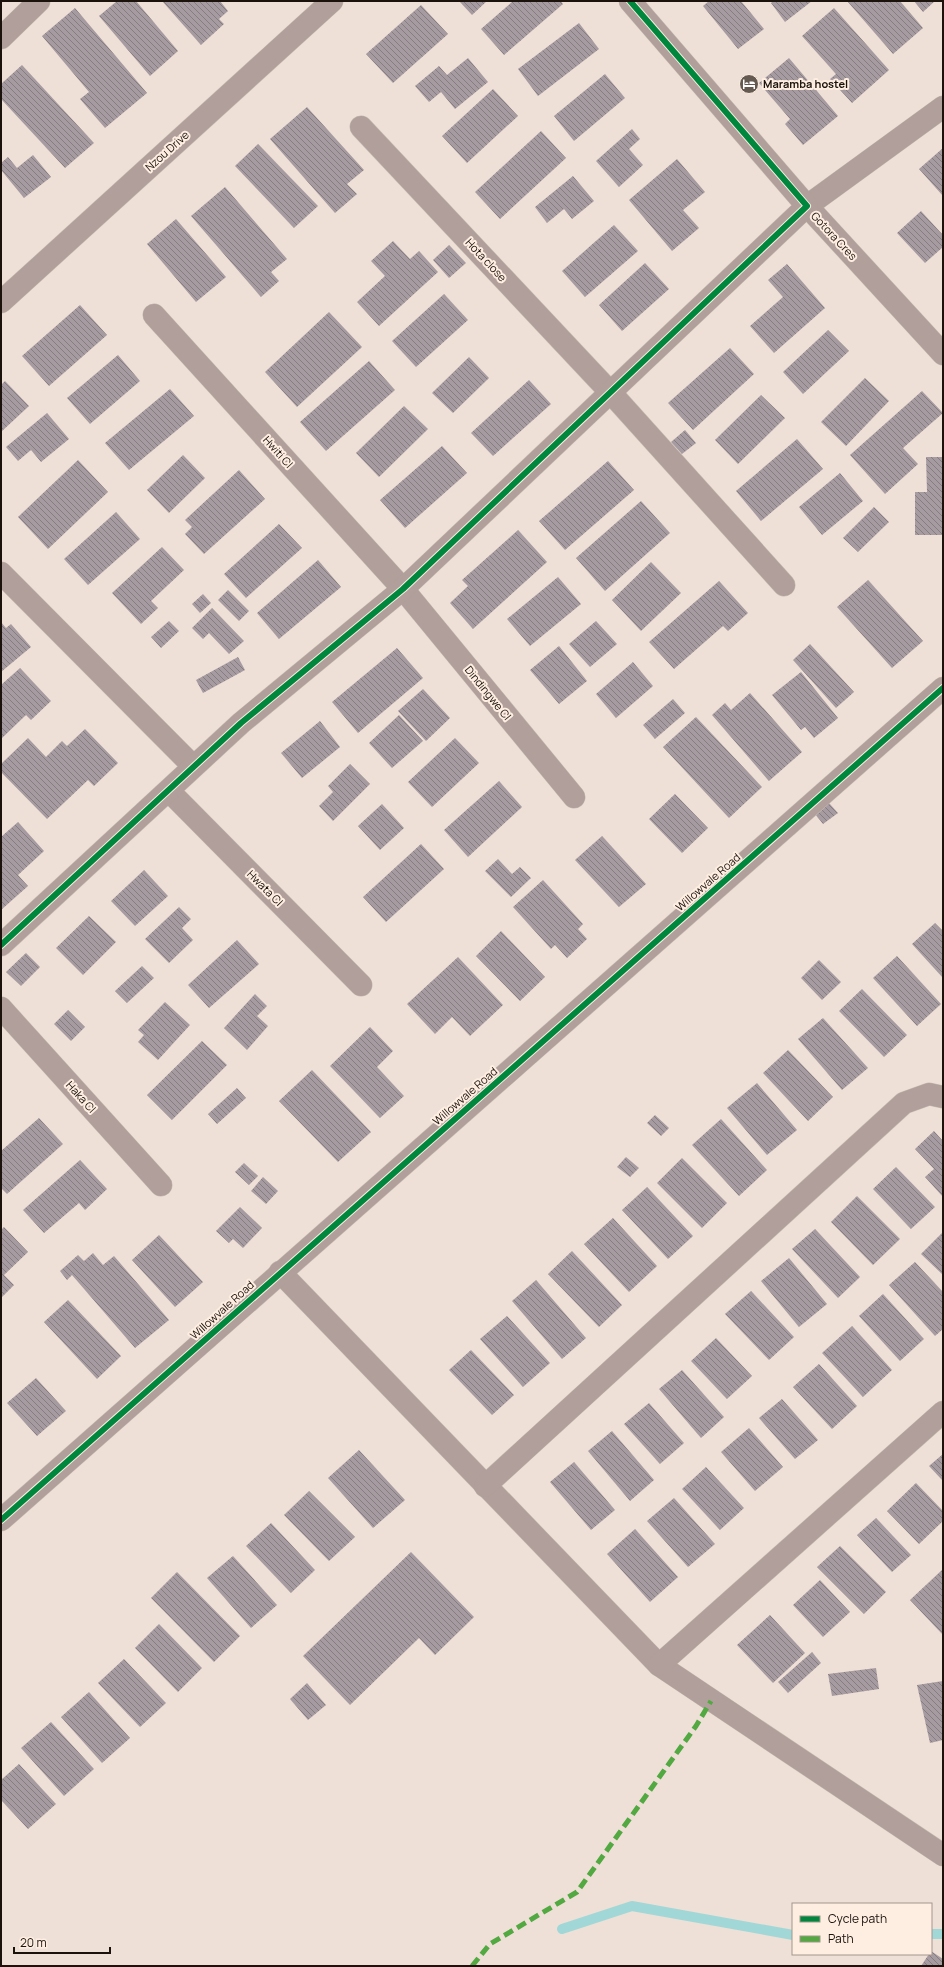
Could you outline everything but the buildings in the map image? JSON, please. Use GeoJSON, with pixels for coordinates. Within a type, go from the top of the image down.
{"type":"FeatureCollection","features":[{"type":"Feature","properties":{"kind":"street"},"geometry":{"type":"LineString","coordinates":[[1,38],[39,1]]}},
{"type":"Feature","properties":{"kind":"street","name":"Nzou Drive"},"geometry":{"type":"LineString","coordinates":[[1,302],[332,1]]}},
{"type":"Feature","properties":{"kind":"street"},"geometry":{"type":"LineString","coordinates":[[1,945],[241,723],[403,589],[807,206],[630,1]]}},
{"type":"Feature","properties":{"kind":"street","name":"Gotora Cres"},"geometry":{"type":"LineString","coordinates":[[943,107],[807,206],[943,354]]}},
{"type":"Feature","properties":{"kind":"street","name":"Hota close"},"geometry":{"type":"LineString","coordinates":[[361,127],[611,393],[784,585]]}},
{"type":"Feature","properties":{"kind":"street","name":"Hwiti Cl"},"geometry":{"type":"LineString","coordinates":[[154,315],[403,589]]}},
{"type":"Feature","properties":{"kind":"street"},"geometry":{"type":"LineString","coordinates":[[1,573],[193,766]]}},
{"type":"Feature","properties":{"kind":"street","name":"Dindingwe Cl"},"geometry":{"type":"LineString","coordinates":[[403,589],[574,797]]}},
{"type":"Feature","properties":{"kind":"street","name":"Willowvale Road"},"geometry":{"type":"LineString","coordinates":[[1,1520],[943,688]]}},
{"type":"Feature","properties":{"kind":"street","name":"Hwata Cl"},"geometry":{"type":"LineString","coordinates":[[169,791],[361,985]]}},
{"type":"Feature","properties":{"kind":"street","name":"Haka Cl"},"geometry":{"type":"LineString","coordinates":[[1,1008],[161,1185]]}},
{"type":"Feature","properties":{"kind":"street"},"geometry":{"type":"LineString","coordinates":[[485,1486],[904,1103],[929,1094],[943,1097]]}},
{"type":"Feature","properties":{"kind":"street"},"geometry":{"type":"LineString","coordinates":[[280,1272],[485,1486],[660,1665],[943,1855]]}},
{"type":"Feature","properties":{"kind":"street"},"geometry":{"type":"LineString","coordinates":[[660,1665],[943,1412]]}},
{"type":"Feature","properties":{"kind":"waterway"},"geometry":{"type":"LineString","coordinates":[[562,1929],[632,1906],[792,1935]]}},
{"type":"Feature","properties":{"kind":"waterway"},"geometry":{"type":"LineString","coordinates":[[932,1934],[943,1934]]}},
{"type":"Feature","properties":{"kind":"marked path"},"geometry":{"type":"LineString","coordinates":[[472,1966],[490,1944],[577,1892],[696,1726],[711,1701]]}},
{"type":"Feature","properties":{"kind":"cycle path"},"geometry":{"type":"LineString","coordinates":[[1,945],[241,723],[403,589],[807,206],[630,1]]}},
{"type":"Feature","properties":{"kind":"cycle path"},"geometry":{"type":"LineString","coordinates":[[1,1520],[943,688]]}},
{"type":"Feature","properties":{"kind":"place","name":"Maramba hostel"},"geometry":{"type":"Point","coordinates":[749,84]}}]}
